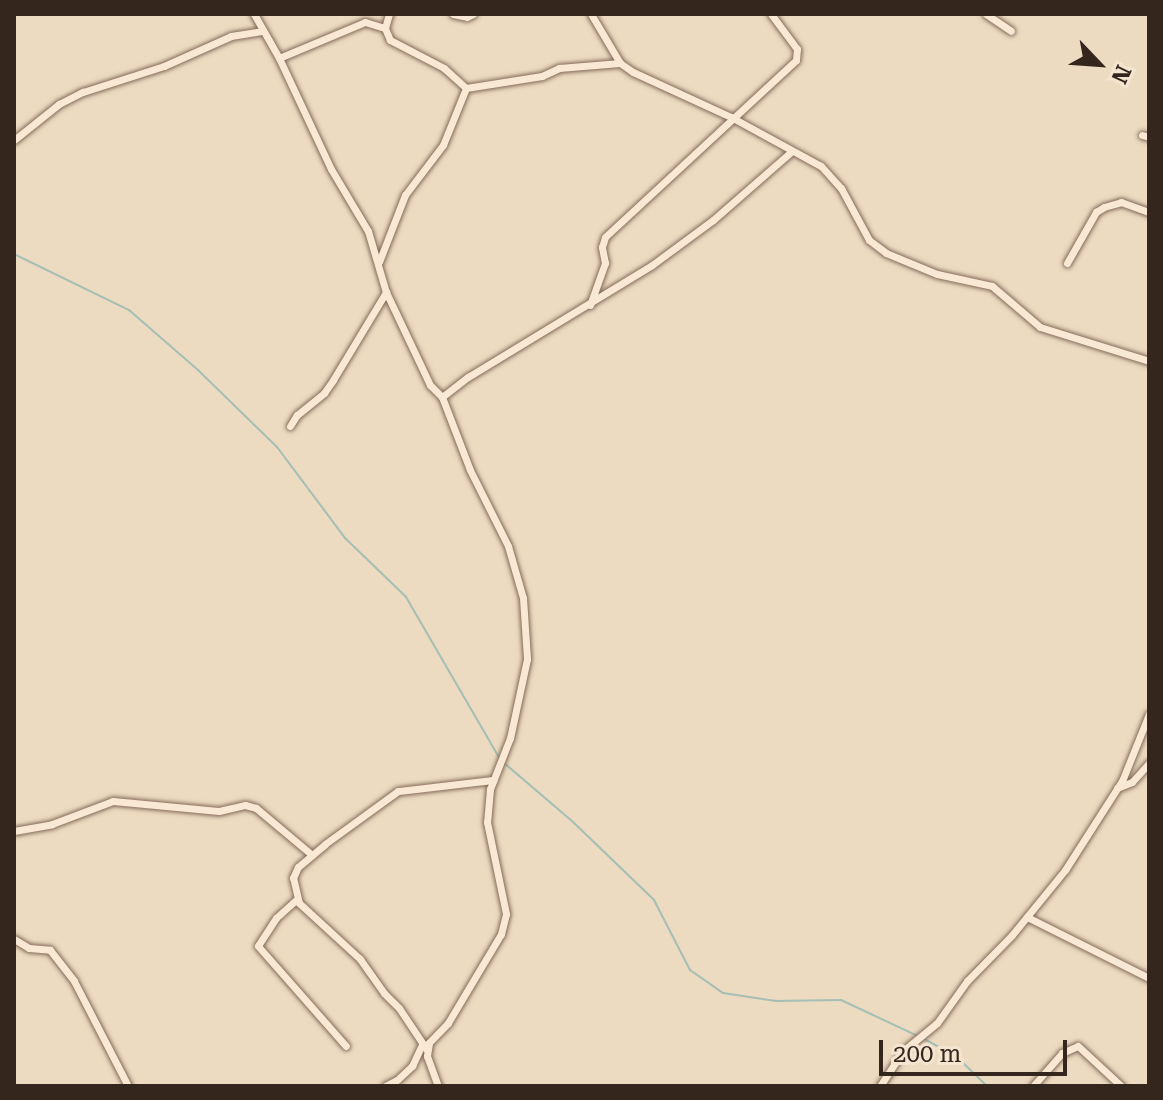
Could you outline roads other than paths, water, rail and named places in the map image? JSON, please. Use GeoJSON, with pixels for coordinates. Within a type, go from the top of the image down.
{"type":"FeatureCollection","features":[{"type":"Feature","properties":{"kind":"street"},"geometry":{"type":"LineString","coordinates":[[254,14],[279,58],[331,169],[368,231],[386,292],[430,385],[442,397],[470,470],[508,546],[523,598],[527,659],[510,738],[493,780],[488,806],[488,841],[506,902],[504,925],[448,1023],[412,1066],[385,1086]]}},
{"type":"Feature","properties":{"kind":"street"},"geometry":{"type":"LineString","coordinates":[[389,14],[385,28],[390,40],[444,68],[466,88]]}},
{"type":"Feature","properties":{"kind":"street"},"geometry":{"type":"LineString","coordinates":[[453,14],[467,17],[473,14]]}},
{"type":"Feature","properties":{"kind":"street"},"geometry":{"type":"LineString","coordinates":[[591,14],[620,63],[656,85],[731,117],[828,172],[869,240],[886,253],[937,274],[992,286],[1040,327],[1149,361]]}},
{"type":"Feature","properties":{"kind":"street"},"geometry":{"type":"LineString","coordinates":[[590,305],[605,263],[602,247],[605,237],[796,60],[797,49],[771,14]]}},
{"type":"Feature","properties":{"kind":"street"},"geometry":{"type":"LineString","coordinates":[[986,14],[1011,31]]}},
{"type":"Feature","properties":{"kind":"street"},"geometry":{"type":"LineString","coordinates":[[279,58],[365,22],[385,28]]}},
{"type":"Feature","properties":{"kind":"street"},"geometry":{"type":"LineString","coordinates":[[14,140],[59,104],[83,92],[164,66],[231,36],[262,31]]}},
{"type":"Feature","properties":{"kind":"street"},"geometry":{"type":"LineString","coordinates":[[466,88],[542,76],[559,68],[600,62],[620,63]]}},
{"type":"Feature","properties":{"kind":"street"},"geometry":{"type":"LineString","coordinates":[[379,265],[405,195],[443,145],[466,88]]}},
{"type":"Feature","properties":{"kind":"street"},"geometry":{"type":"LineString","coordinates":[[442,397],[468,377],[590,305],[713,220],[792,151]]}},
{"type":"Feature","properties":{"kind":"street"},"geometry":{"type":"LineString","coordinates":[[1067,263],[1096,212],[1104,207],[1121,202],[1149,212]]}},
{"type":"Feature","properties":{"kind":"street"},"geometry":{"type":"LineString","coordinates":[[290,426],[297,415],[324,393],[386,292]]}},
{"type":"Feature","properties":{"kind":"street"},"geometry":{"type":"LineString","coordinates":[[880,1086],[903,1051],[923,1038],[967,981],[1027,917],[1065,870],[1117,788],[1149,714]]}},
{"type":"Feature","properties":{"kind":"street"},"geometry":{"type":"LineString","coordinates":[[1117,788],[1132,782],[1149,763]]}},
{"type":"Feature","properties":{"kind":"street"},"geometry":{"type":"LineString","coordinates":[[438,1086],[424,1048],[401,1009],[384,993],[368,968],[297,899],[293,878],[298,867],[312,855],[398,791],[493,780]]}},
{"type":"Feature","properties":{"kind":"street"},"geometry":{"type":"LineString","coordinates":[[14,831],[52,824],[113,801],[219,811],[245,805],[256,808],[312,855]]}},
{"type":"Feature","properties":{"kind":"street"},"geometry":{"type":"LineString","coordinates":[[297,899],[276,918],[258,946],[346,1046]]}},
{"type":"Feature","properties":{"kind":"street"},"geometry":{"type":"LineString","coordinates":[[1027,917],[1149,978]]}},
{"type":"Feature","properties":{"kind":"street"},"geometry":{"type":"LineString","coordinates":[[14,939],[29,948],[50,950],[74,981],[128,1086]]}},
{"type":"Feature","properties":{"kind":"street"},"geometry":{"type":"LineString","coordinates":[[1033,1086],[1062,1053],[1078,1046],[1121,1086]]}},
{"type":"Feature","properties":{"kind":"waterway"},"geometry":{"type":"LineString","coordinates":[[14,254],[129,310],[198,370],[277,447],[345,538],[406,597],[500,759]]}},
{"type":"Feature","properties":{"kind":"waterway"},"geometry":{"type":"LineString","coordinates":[[504,763],[572,821],[654,900],[690,970],[723,993],[776,1001],[841,1000],[918,1036]]}},
{"type":"Feature","properties":{"kind":"waterway"},"geometry":{"type":"LineString","coordinates":[[924,1039],[956,1056],[987,1086]]}}]}
